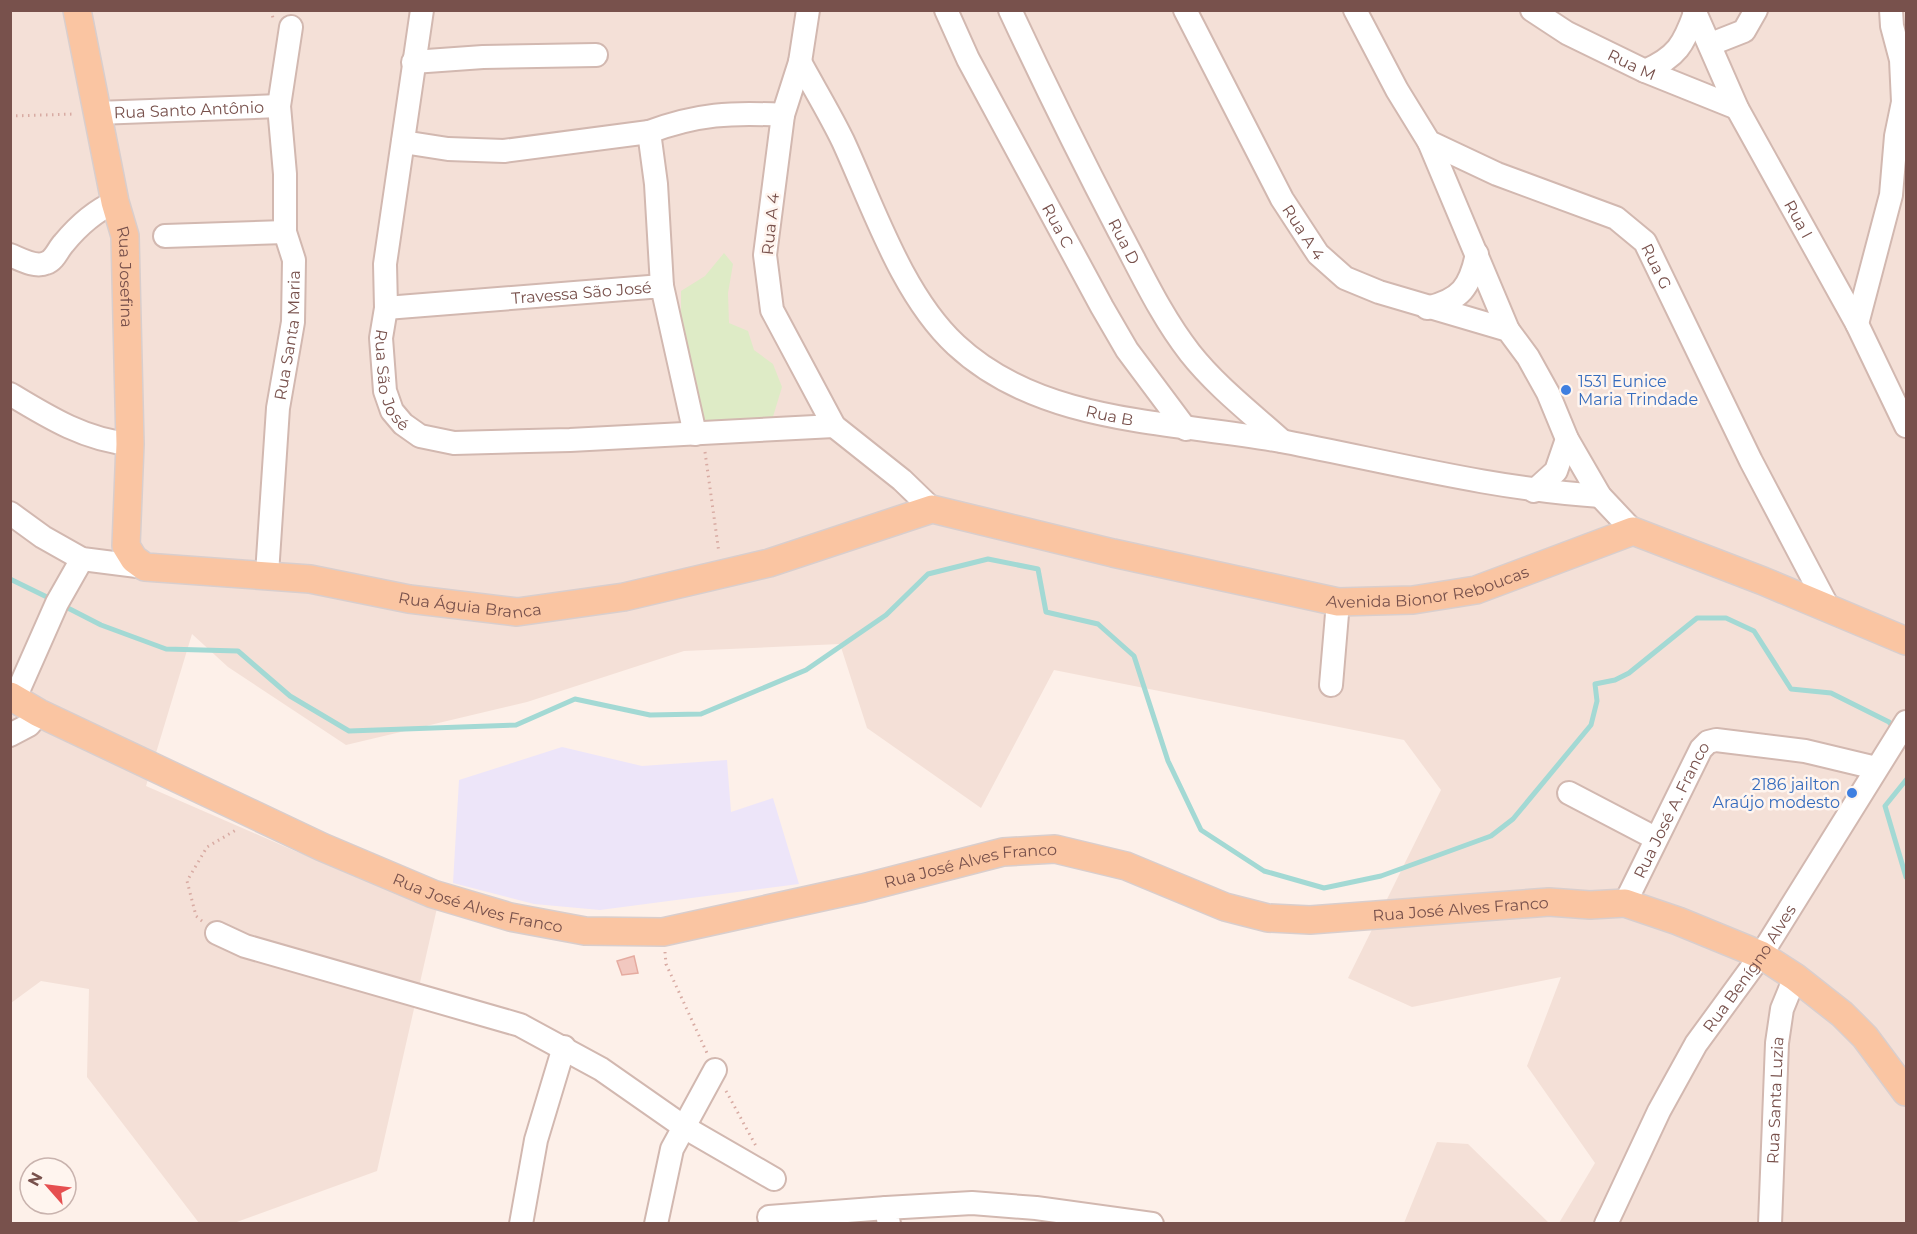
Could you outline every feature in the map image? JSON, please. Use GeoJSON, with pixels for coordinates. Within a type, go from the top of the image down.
{"type":"FeatureCollection","features":[{"type":"Feature","properties":{"kind":"main road","name":"Rua Josefina"},"geometry":{"type":"LineString","coordinates":[[77,10],[115,202],[125,236],[130,444],[126,546],[134,559],[145,567]]}},
{"type":"Feature","properties":{"kind":"main road","name":"Rua Águia Branca"},"geometry":{"type":"LineString","coordinates":[[145,567],[267,573],[310,579],[409,599],[517,612],[624,597],[722,572],[769,563],[932,509]]}},
{"type":"Feature","properties":{"kind":"main road","name":"Avenida Bionor Reboucas"},"geometry":{"type":"LineString","coordinates":[[932,509],[1113,553],[1338,602],[1413,600],[1476,590],[1633,531]]}},
{"type":"Feature","properties":{"kind":"main road"},"geometry":{"type":"LineString","coordinates":[[1633,531],[1829,609],[1898,633]]}},
{"type":"Feature","properties":{"kind":"main road","name":"Rua José Alves Franco"},"geometry":{"type":"LineString","coordinates":[[13,697],[39,713],[247,811],[433,894],[510,916],[585,931],[663,932],[852,891],[1003,852],[1055,849],[1126,866],[1224,907],[1268,918],[1310,920],[1549,902],[1590,905],[1625,903],[1678,921],[1761,955],[1795,977],[1842,1014],[1865,1037],[1906,1092]]}},
{"type":"Feature","properties":{"kind":"street","name":"Rua São José"},"geometry":{"type":"LineString","coordinates":[[422,10],[385,264],[386,308],[381,338],[385,391],[392,411],[420,436],[454,443],[699,434],[834,426]]}},
{"type":"Feature","properties":{"kind":"street","name":"Rua A 4"},"geometry":{"type":"LineString","coordinates":[[807,10],[800,62],[783,115],[765,255],[772,310],[834,426]]}},
{"type":"Feature","properties":{"kind":"street","name":"Rua C"},"geometry":{"type":"LineString","coordinates":[[946,10],[968,59],[1101,307],[1126,350],[1186,429]]}},
{"type":"Feature","properties":{"kind":"street","name":"Rua D"},"geometry":{"type":"LineString","coordinates":[[1010,10],[1065,128],[1149,289],[1190,353],[1227,392],[1282,441]]}},
{"type":"Feature","properties":{"kind":"street","name":"Rua A 4"},"geometry":{"type":"LineString","coordinates":[[1185,10],[1282,199],[1318,254],[1345,278],[1427,309],[1513,337]]}},
{"type":"Feature","properties":{"kind":"street","name":"Rua G"},"geometry":{"type":"LineString","coordinates":[[1355,10],[1408,110],[1430,142],[1497,174],[1616,218],[1645,242],[1751,461],[1829,609]]}},
{"type":"Feature","properties":{"kind":"street","name":"Rua M"},"geometry":{"type":"LineString","coordinates":[[1532,10],[1567,33],[1645,70],[1737,108]]}},
{"type":"Feature","properties":{"kind":"street"},"geometry":{"type":"LineString","coordinates":[[1711,44],[1744,31],[1756,10]]}},
{"type":"Feature","properties":{"kind":"street"},"geometry":{"type":"LineString","coordinates":[[1857,324],[1899,197],[1896,136],[1903,102],[1901,60],[1892,26],[1891,10]]}},
{"type":"Feature","properties":{"kind":"street"},"geometry":{"type":"LineString","coordinates":[[1645,70],[1664,62],[1677,51],[1686,39],[1695,12]]}},
{"type":"Feature","properties":{"kind":"street","name":"Rua I"},"geometry":{"type":"LineString","coordinates":[[1695,12],[1711,44],[1737,108],[1857,324],[1906,426]]}},
{"type":"Feature","properties":{"kind":"street","name":"Rua Santa Maria"},"geometry":{"type":"LineString","coordinates":[[267,573],[278,408],[293,322],[294,260],[285,232],[285,174],[279,106],[291,27]]}},
{"type":"Feature","properties":{"kind":"street"},"geometry":{"type":"LineString","coordinates":[[413,62],[483,57],[596,55]]}},
{"type":"Feature","properties":{"kind":"street","name":"Rua B"},"geometry":{"type":"LineString","coordinates":[[800,62],[841,137],[899,263],[921,302],[954,344],[1007,382],[1082,409],[1186,429],[1282,441],[1534,491],[1600,496]]}},
{"type":"Feature","properties":{"kind":"street","name":"Rua Santo Antônio"},"geometry":{"type":"LineString","coordinates":[[97,113],[279,106]]}},
{"type":"Feature","properties":{"kind":"street"},"geometry":{"type":"LineString","coordinates":[[403,142],[448,149],[504,151],[649,132],[684,119],[710,114],[783,115]]}},
{"type":"Feature","properties":{"kind":"street"},"geometry":{"type":"LineString","coordinates":[[649,132],[656,184],[663,286]]}},
{"type":"Feature","properties":{"kind":"street"},"geometry":{"type":"LineString","coordinates":[[1430,142],[1513,337],[1548,393],[1567,439],[1600,496],[1633,531]]}},
{"type":"Feature","properties":{"kind":"street"},"geometry":{"type":"LineString","coordinates":[[10,255],[37,264],[45,264],[53,259],[63,244],[89,218],[115,202]]}},
{"type":"Feature","properties":{"kind":"street"},"geometry":{"type":"LineString","coordinates":[[165,236],[285,232]]}},
{"type":"Feature","properties":{"kind":"street"},"geometry":{"type":"LineString","coordinates":[[1427,309],[1450,303],[1464,289],[1473,273],[1477,254]]}},
{"type":"Feature","properties":{"kind":"street","name":"Travessa São José"},"geometry":{"type":"LineString","coordinates":[[386,308],[663,286],[699,434]]}},
{"type":"Feature","properties":{"kind":"street"},"geometry":{"type":"LineString","coordinates":[[10,394],[70,428],[110,442],[130,444]]}},
{"type":"Feature","properties":{"kind":"street"},"geometry":{"type":"LineString","coordinates":[[834,426],[902,480],[932,509]]}},
{"type":"Feature","properties":{"kind":"street"},"geometry":{"type":"LineString","coordinates":[[1534,491],[1556,471],[1567,439]]}},
{"type":"Feature","properties":{"kind":"street","name":"Rua Águia Branca"},"geometry":{"type":"LineString","coordinates":[[10,513],[43,537],[82,559],[145,567]]}},
{"type":"Feature","properties":{"kind":"street"},"geometry":{"type":"LineString","coordinates":[[13,697],[36,656],[57,603],[82,559]]}},
{"type":"Feature","properties":{"kind":"street"},"geometry":{"type":"LineString","coordinates":[[1331,685],[1338,602]]}},
{"type":"Feature","properties":{"kind":"street"},"geometry":{"type":"LineString","coordinates":[[10,735],[29,725],[39,713]]}},
{"type":"Feature","properties":{"kind":"street","name":"Rua Benígno Alves"},"geometry":{"type":"LineString","coordinates":[[1606,1224],[1659,1111],[1696,1044],[1761,955],[1906,722]]}},
{"type":"Feature","properties":{"kind":"street","name":"Rua José A. Franco"},"geometry":{"type":"LineString","coordinates":[[1625,903],[1655,838],[1701,749],[1708,742],[1716,740],[1805,751],[1876,768]]}},
{"type":"Feature","properties":{"kind":"street"},"geometry":{"type":"LineString","coordinates":[[1569,793],[1655,838]]}},
{"type":"Feature","properties":{"kind":"street"},"geometry":{"type":"LineString","coordinates":[[217,933],[245,946],[520,1025],[564,1047],[639,1094],[684,1127],[774,1179]]}},
{"type":"Feature","properties":{"kind":"street","name":"Rua Santa Luzia"},"geometry":{"type":"LineString","coordinates":[[1770,1224],[1777,1043],[1782,1009],[1795,977]]}},
{"type":"Feature","properties":{"kind":"street"},"geometry":{"type":"LineString","coordinates":[[521,1224],[536,1140],[564,1047]]}},
{"type":"Feature","properties":{"kind":"street"},"geometry":{"type":"LineString","coordinates":[[656,1224],[672,1149],[715,1070]]}},
{"type":"Feature","properties":{"kind":"street"},"geometry":{"type":"LineString","coordinates":[[769,1217],[887,1216],[972,1203],[1036,1208],[1152,1224]]}},
{"type":"Feature","properties":{"kind":"path"},"geometry":{"type":"LineString","coordinates":[[10,116],[97,113]]}},
{"type":"Feature","properties":{"kind":"path"},"geometry":{"type":"LineString","coordinates":[[699,434],[722,572]]}},
{"type":"Feature","properties":{"kind":"path"},"geometry":{"type":"LineString","coordinates":[[217,933],[196,916],[187,881],[207,847],[241,828],[247,811]]}},
{"type":"Feature","properties":{"kind":"shaded area"},"geometry":{"type":"Polygon","coordinates":[[[11,11],[1906,11],[1906,1223],[1559,1223],[1595,1163],[1527,1066],[1561,977],[1412,1007],[1348,978],[1441,790],[1404,740],[1054,670],[981,808],[867,728],[840,644],[684,651],[527,702],[346,745],[228,667],[192,634],[146,786],[295,851],[437,908],[377,1171],[234,1223],[199,1223],[87,1077],[89,989],[41,981],[11,1003],[11,11]]]}},
{"type":"Feature","properties":{"kind":"shaded area"},"geometry":{"type":"Polygon","coordinates":[[[562,747],[642,766],[727,760],[731,812],[773,798],[799,884],[600,910],[534,904],[453,883],[459,780],[562,747]]]}},
{"type":"Feature","properties":{"kind":"shaded area"},"geometry":{"type":"Polygon","coordinates":[[[1437,1142],[1468,1144],[1549,1223],[1404,1223],[1437,1142]]]}},
{"type":"Feature","properties":{"kind":"green space"},"geometry":{"type":"Polygon","coordinates":[[[724,253],[733,264],[728,293],[729,323],[748,331],[754,350],[773,364],[782,387],[772,420],[700,423],[681,330],[681,291],[705,276],[724,253]]]}},
{"type":"Feature","properties":{"kind":"building"},"geometry":{"type":"Polygon","coordinates":[[[634,956],[638,973],[622,975],[617,961],[634,956]]]}},
{"type":"Feature","properties":{"kind":"waterway"},"geometry":{"type":"LineString","coordinates":[[62,605],[101,625],[166,649],[238,651],[290,696],[349,731],[516,725],[575,699],[650,715],[701,714],[806,670],[886,615],[928,574],[988,559],[1038,569],[1046,612],[1098,624],[1134,656],[1168,761],[1201,830],[1264,871],[1324,888],[1381,876],[1491,836],[1513,819],[1591,725],[1597,701],[1595,684],[1615,680],[1629,673],[1697,618],[1726,618],[1754,631],[1791,689],[1831,693],[1889,722],[1895,729]]}},
{"type":"Feature","properties":{"kind":"waterway"},"geometry":{"type":"LineString","coordinates":[[10,579],[51,599]]}},
{"type":"Feature","properties":{"kind":"waterway"},"geometry":{"type":"LineString","coordinates":[[1906,780],[1885,806],[1906,877]]}},
{"type":"Feature","properties":{"kind":"place","name":"1531 Eunice Maria Trindade"},"geometry":{"type":"Point","coordinates":[1566,390]}},
{"type":"Feature","properties":{"kind":"place","name":"2186 jailton Araújo modesto"},"geometry":{"type":"Point","coordinates":[1852,793]}}]}
